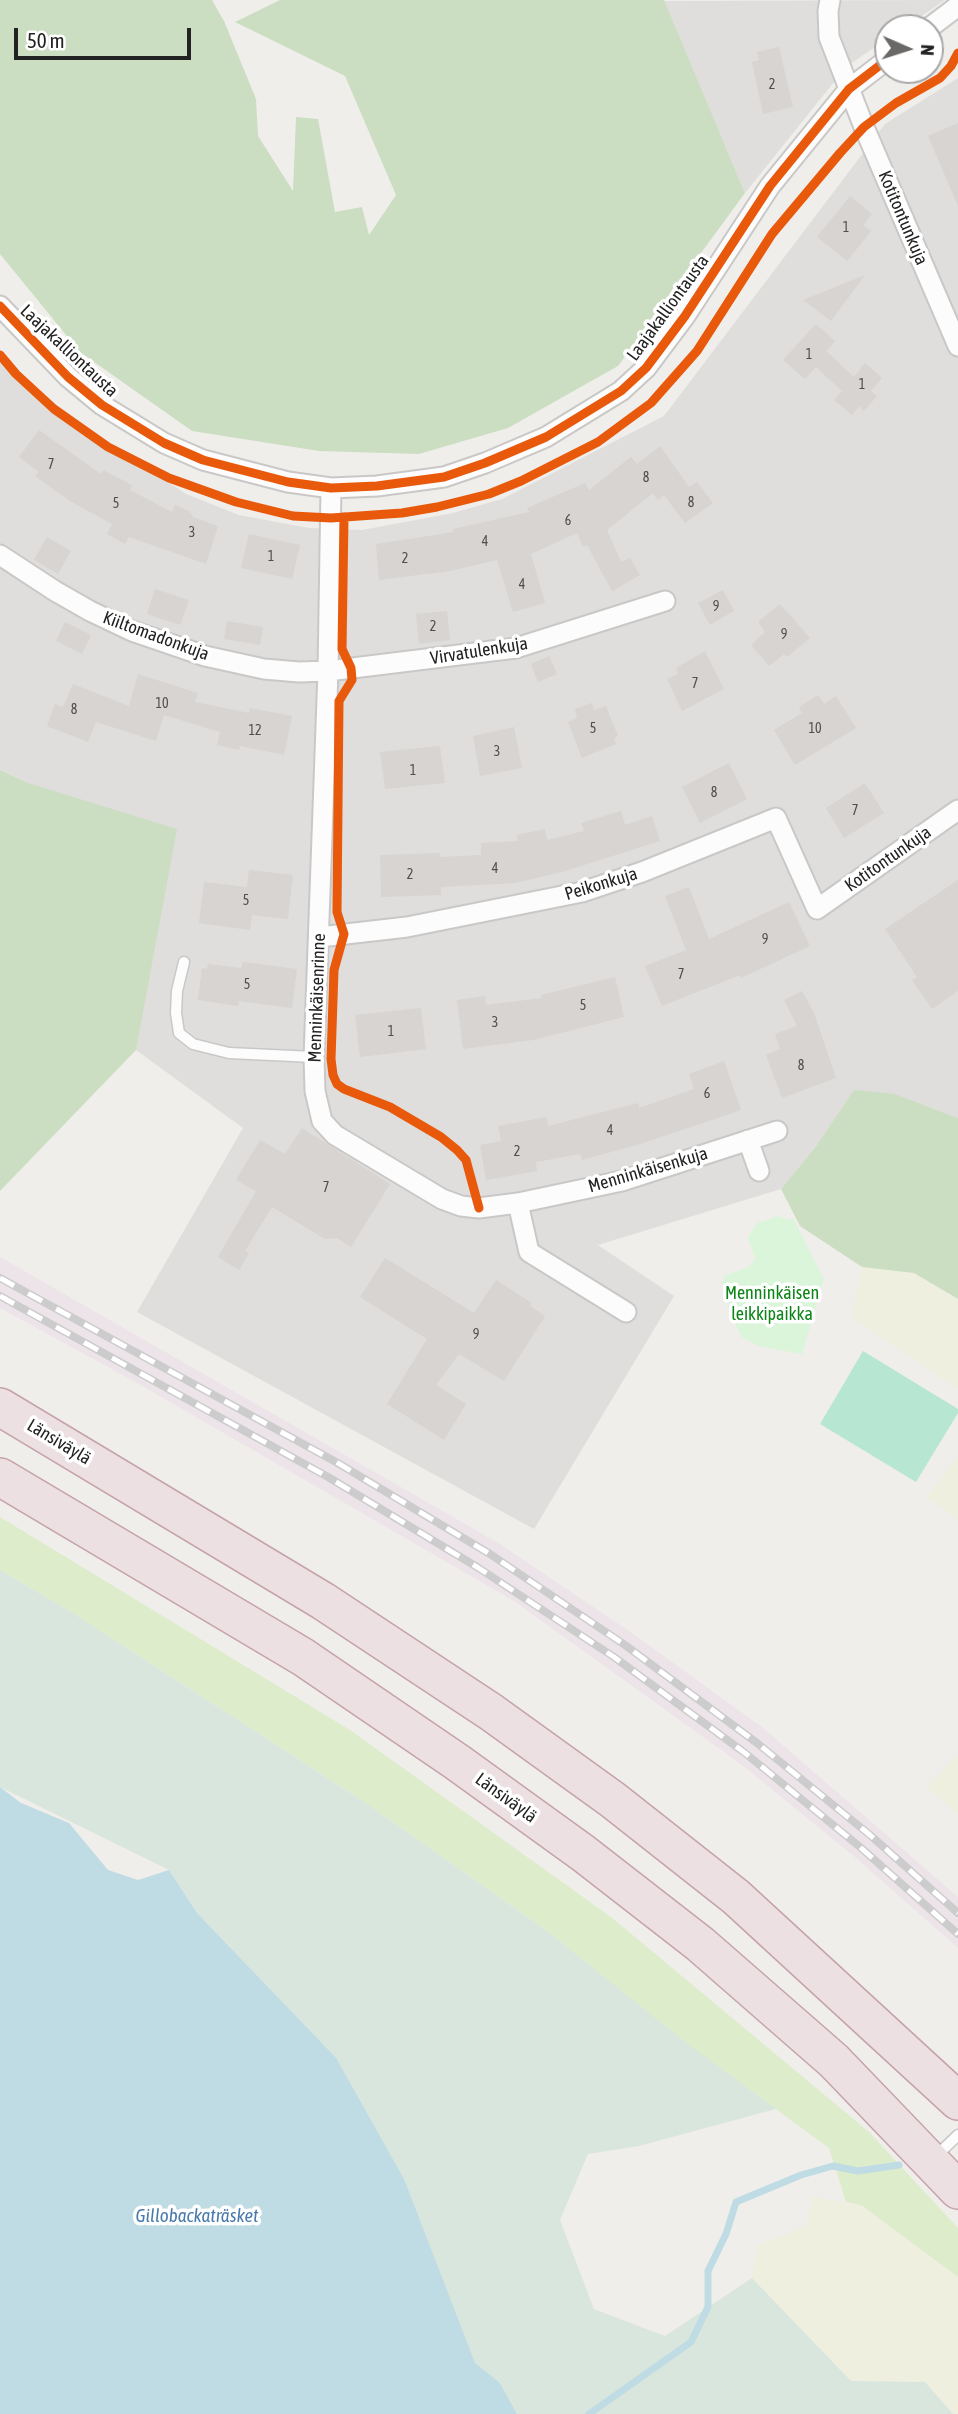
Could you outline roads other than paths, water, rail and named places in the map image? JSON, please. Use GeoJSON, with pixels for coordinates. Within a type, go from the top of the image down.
{"type":"FeatureCollection","features":[{"type":"Feature","properties":{"kind":"highway","name":"Länsiväylä"},"geometry":{"type":"LineString","coordinates":[[0,1407],[323,1601],[491,1712],[602,1792],[736,1897],[958,2101]]}},
{"type":"Feature","properties":{"kind":"highway","name":"Länsiväylä"},"geometry":{"type":"LineString","coordinates":[[0,1477],[303,1657],[457,1762],[583,1853],[700,1944],[834,2062],[958,2190]]}},
{"type":"Feature","properties":{"kind":"street","name":"Kotitontunkuja"},"geometry":{"type":"LineString","coordinates":[[830,0],[829,37],[958,346]]}},
{"type":"Feature","properties":{"kind":"street"},"geometry":{"type":"LineString","coordinates":[[944,17],[958,6]]}},
{"type":"Feature","properties":{"kind":"street","name":"Laajakalliontausta"},"geometry":{"type":"LineString","coordinates":[[0,306],[68,377],[102,405],[164,443],[204,460],[288,482],[331,488],[377,486],[444,477],[546,437],[621,391],[646,368],[665,344],[769,186],[849,89],[874,70]]}},
{"type":"Feature","properties":{"kind":"street","name":"Menninkäisenrinne"},"geometry":{"type":"LineString","coordinates":[[331,488],[328,671],[314,1057],[318,1109],[322,1121],[335,1135],[442,1199],[461,1206],[479,1208],[518,1203]]}},
{"type":"Feature","properties":{"kind":"street","name":"Kiiltomadonkuja"},"geometry":{"type":"LineString","coordinates":[[0,555],[55,591],[131,631],[205,656],[264,669],[328,671]]}},
{"type":"Feature","properties":{"kind":"street","name":"Virvatulenkuja"},"geometry":{"type":"LineString","coordinates":[[328,671],[516,648],[666,601]]}},
{"type":"Feature","properties":{"kind":"street","name":"Kotitontunkuja"},"geometry":{"type":"LineString","coordinates":[[817,909],[958,810]]}},
{"type":"Feature","properties":{"kind":"street","name":"Peikonkuja"},"geometry":{"type":"LineString","coordinates":[[320,937],[407,927],[582,892],[642,872],[776,818],[817,909]]}},
{"type":"Feature","properties":{"kind":"street","name":"Menninkäisenkuja"},"geometry":{"type":"LineString","coordinates":[[518,1203],[622,1181],[777,1131]]}},
{"type":"Feature","properties":{"kind":"street"},"geometry":{"type":"LineString","coordinates":[[748,1140],[759,1171]]}},
{"type":"Feature","properties":{"kind":"street"},"geometry":{"type":"LineString","coordinates":[[518,1203],[529,1252],[626,1312]]}},
{"type":"Feature","properties":{"kind":"lane"},"geometry":{"type":"LineString","coordinates":[[184,962],[177,992],[178,1033],[193,1044],[229,1053],[314,1057]]}},
{"type":"Feature","properties":{"kind":"lane"},"geometry":{"type":"LineString","coordinates":[[930,2162],[958,2136]]}},
{"type":"Feature","properties":{"kind":"water","name":"Gillobackaträsket"},"geometry":{"type":"Polygon","coordinates":[[[0,1787],[21,1803],[69,1823],[108,1870],[138,1880],[169,1870],[197,1913],[336,2058],[404,2179],[475,2363],[500,2383],[517,2414],[0,2414],[0,1787]]]}},
{"type":"Feature","properties":{"kind":"waterway"},"geometry":{"type":"LineString","coordinates":[[589,2414],[691,2342],[708,2307],[708,2271],[726,2234],[736,2202],[801,2175],[833,2166],[858,2171],[899,2165]]}},
{"type":"Feature","properties":{"kind":"railway"},"geometry":{"type":"LineString","coordinates":[[0,1278],[336,1462],[490,1554],[625,1645],[757,1743],[870,1835],[958,1913]]}},
{"type":"Feature","properties":{"kind":"railway"},"geometry":{"type":"LineString","coordinates":[[0,1296],[328,1477],[477,1567],[614,1657],[745,1753],[860,1847],[958,1934]]}},
{"type":"Feature","properties":{"kind":"park label","name":"Menninkäisen leikkipaikka"},"geometry":{"type":"Point","coordinates":[772,1303]}}]}
